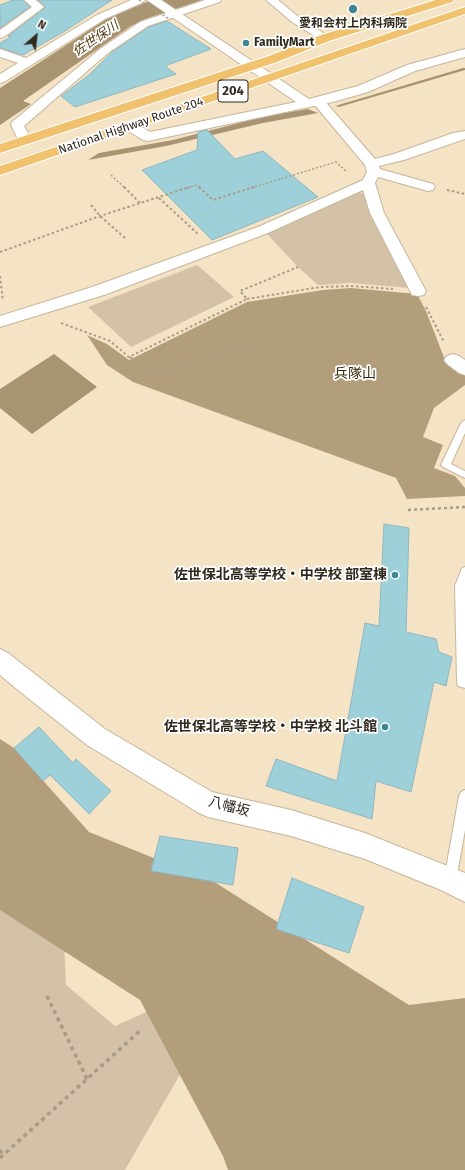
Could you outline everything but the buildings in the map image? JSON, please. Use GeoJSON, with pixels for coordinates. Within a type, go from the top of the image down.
{"type":"FeatureCollection","features":[{"type":"Feature","properties":{"kind":"highway","name":"National Highway Route 204"},"geometry":{"type":"LineString","coordinates":[[0,149],[251,66],[325,38],[448,0]]}},
{"type":"Feature","properties":{"kind":"highway","name":"National Highway Route 204"},"geometry":{"type":"LineString","coordinates":[[0,171],[465,10]]}},
{"type":"Feature","properties":{"kind":"street"},"geometry":{"type":"LineString","coordinates":[[0,35],[39,7],[29,0]]}},
{"type":"Feature","properties":{"kind":"street"},"geometry":{"type":"LineString","coordinates":[[0,79],[101,17],[140,0]]}},
{"type":"Feature","properties":{"kind":"street"},"geometry":{"type":"LineString","coordinates":[[153,0],[172,16],[269,79],[312,102],[347,134],[371,173],[377,213],[418,291]]}},
{"type":"Feature","properties":{"kind":"street"},"geometry":{"type":"LineString","coordinates":[[25,140],[17,125],[104,51],[144,24],[172,16],[216,0]]}},
{"type":"Feature","properties":{"kind":"street"},"geometry":{"type":"LineString","coordinates":[[271,0],[296,20],[325,38]]}},
{"type":"Feature","properties":{"kind":"street"},"geometry":{"type":"LineString","coordinates":[[0,53],[27,62]]}},
{"type":"Feature","properties":{"kind":"street"},"geometry":{"type":"LineString","coordinates":[[130,126],[148,137],[312,102],[363,89],[411,68],[465,53]]}},
{"type":"Feature","properties":{"kind":"street"},"geometry":{"type":"LineString","coordinates":[[29,102],[54,84],[65,78],[71,78]]}},
{"type":"Feature","properties":{"kind":"street"},"geometry":{"type":"LineString","coordinates":[[1,322],[98,292],[263,230],[399,157],[458,136],[465,135]]}},
{"type":"Feature","properties":{"kind":"street"},"geometry":{"type":"LineString","coordinates":[[371,173],[428,187]]}},
{"type":"Feature","properties":{"kind":"street","name":"八幡坂"},"geometry":{"type":"LineString","coordinates":[[0,660],[96,737],[208,804],[299,825],[365,846],[457,884]]}},
{"type":"Feature","properties":{"kind":"lane"},"geometry":{"type":"LineString","coordinates":[[465,423],[446,465],[465,475]]}},
{"type":"Feature","properties":{"kind":"lane"},"geometry":{"type":"LineString","coordinates":[[465,571],[460,586],[462,682],[465,683]]}},
{"type":"Feature","properties":{"kind":"lane"},"geometry":{"type":"LineString","coordinates":[[457,884],[465,796]]}},
{"type":"Feature","properties":{"kind":"path"},"geometry":{"type":"LineString","coordinates":[[140,0],[172,16]]}},
{"type":"Feature","properties":{"kind":"path"},"geometry":{"type":"LineString","coordinates":[[0,252],[100,216],[197,185],[213,200],[336,162],[356,179],[371,173]]}},
{"type":"Feature","properties":{"kind":"path"},"geometry":{"type":"LineString","coordinates":[[111,175],[140,203]]}},
{"type":"Feature","properties":{"kind":"path"},"geometry":{"type":"LineString","coordinates":[[159,198],[212,248]]}},
{"type":"Feature","properties":{"kind":"path"},"geometry":{"type":"LineString","coordinates":[[90,205],[125,238]]}},
{"type":"Feature","properties":{"kind":"path"},"geometry":{"type":"LineString","coordinates":[[247,299],[240,291],[298,267]]}},
{"type":"Feature","properties":{"kind":"path"},"geometry":{"type":"LineString","coordinates":[[0,276],[3,302],[1,322]]}},
{"type":"Feature","properties":{"kind":"path"},"geometry":{"type":"LineString","coordinates":[[129,357],[247,299],[320,288],[351,286],[418,291],[459,365]]}},
{"type":"Feature","properties":{"kind":"path"},"geometry":{"type":"LineString","coordinates":[[32,312],[110,341],[129,357],[147,369],[172,369],[270,341]]}},
{"type":"Feature","properties":{"kind":"path"},"geometry":{"type":"LineString","coordinates":[[408,510],[465,507]]}},
{"type":"Feature","properties":{"kind":"path"},"geometry":{"type":"LineString","coordinates":[[47,996],[87,1079]]}},
{"type":"Feature","properties":{"kind":"path"},"geometry":{"type":"LineString","coordinates":[[1,1157],[142,1029]]}},
{"type":"Feature","properties":{"kind":"path"},"geometry":{"type":"LineString","coordinates":[[0,1150],[1,1157]]}},
{"type":"Feature","properties":{"kind":"shaded area"},"geometry":{"type":"Polygon","coordinates":[[[358,192],[366,194],[410,288],[351,283],[318,285],[298,267],[267,234],[358,192]]]}},
{"type":"Feature","properties":{"kind":"shaded area"},"geometry":{"type":"Polygon","coordinates":[[[197,265],[234,297],[131,347],[88,307],[197,265]]]}},
{"type":"Feature","properties":{"kind":"shaded area"},"geometry":{"type":"Polygon","coordinates":[[[0,869],[63,918],[66,985],[115,1026],[166,1003],[186,1064],[125,1170],[0,1170],[0,869]]]}},
{"type":"Feature","properties":{"kind":"green space","name":"兵隊山"},"geometry":{"type":"Polygon","coordinates":[[[351,288],[417,294],[426,311],[445,360],[465,374],[465,385],[434,408],[423,437],[443,445],[434,468],[455,476],[465,488],[465,496],[407,499],[396,478],[133,382],[107,365],[87,335],[107,344],[129,360],[247,302],[323,290],[351,288]]]}},
{"type":"Feature","properties":{"kind":"green space"},"geometry":{"type":"Polygon","coordinates":[[[0,739],[14,748],[89,832],[216,883],[409,1005],[465,998],[465,1170],[228,1170],[223,1156],[140,1000],[0,910],[0,739]]]}},
{"type":"Feature","properties":{"kind":"water","name":"佐世保川"},"geometry":{"type":"Polygon","coordinates":[[[152,0],[202,0],[145,19],[131,26],[23,101],[31,104],[0,125],[0,88],[108,18],[152,0]]]}},
{"type":"Feature","properties":{"kind":"water"},"geometry":{"type":"Polygon","coordinates":[[[308,109],[318,113],[263,123],[166,146],[88,160],[99,153],[173,140],[266,116],[308,109]]]}},
{"type":"Feature","properties":{"kind":"water"},"geometry":{"type":"Polygon","coordinates":[[[54,354],[97,387],[32,434],[0,408],[0,389],[54,354]]]}},
{"type":"Feature","properties":{"kind":"waterway"},"geometry":{"type":"LineString","coordinates":[[337,106],[465,69]]}},
{"type":"Feature","properties":{"kind":"place","name":"愛和会村上内科病院"},"geometry":{"type":"Point","coordinates":[353,9]}},
{"type":"Feature","properties":{"kind":"place","name":"FamilyMart"},"geometry":{"type":"Point","coordinates":[246,43]}},
{"type":"Feature","properties":{"kind":"place","name":"佐世保北高等学校・中学校 部室棟"},"geometry":{"type":"Point","coordinates":[395,575]}},
{"type":"Feature","properties":{"kind":"place","name":"佐世保北高等学校・中学校 北斗館"},"geometry":{"type":"Point","coordinates":[385,727]}}]}
